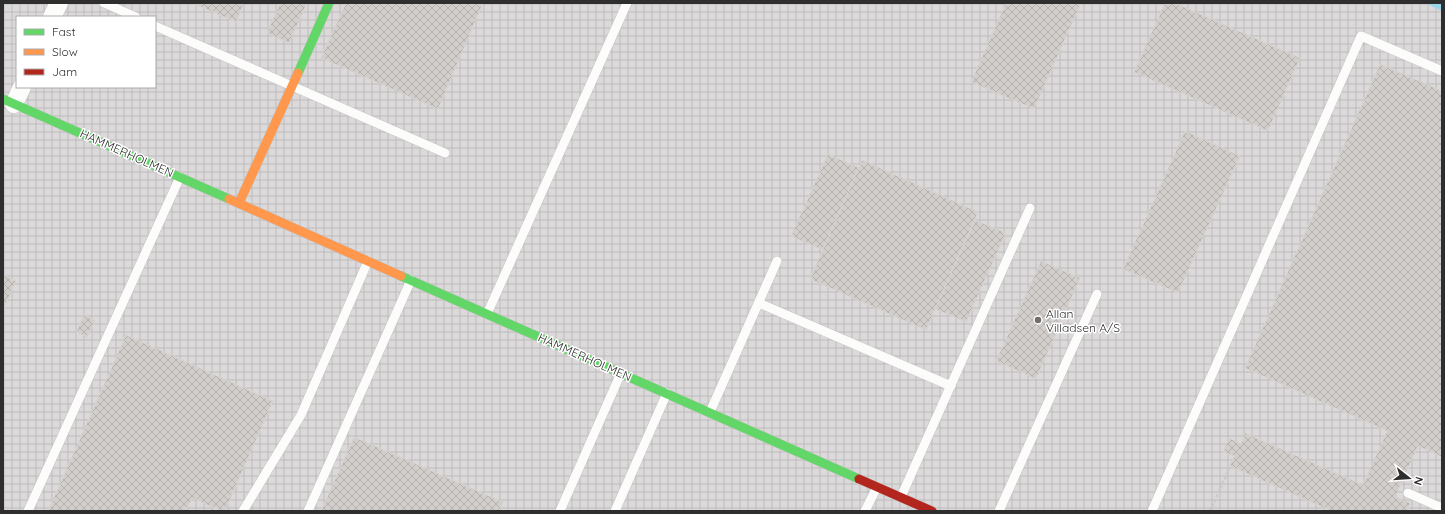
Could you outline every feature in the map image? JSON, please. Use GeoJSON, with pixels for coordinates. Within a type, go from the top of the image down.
{"type":"FeatureCollection","features":[{"type":"Feature","properties":{"kind":"street"},"geometry":{"type":"LineString","coordinates":[[52,16],[59,3]]}},
{"type":"Feature","properties":{"kind":"street"},"geometry":{"type":"LineString","coordinates":[[239,203],[329,3]]}},
{"type":"Feature","properties":{"kind":"street","name":"HAMMERHOLMEN"},"geometry":{"type":"LineString","coordinates":[[21,88],[9,101],[932,511]]}},
{"type":"Feature","properties":{"kind":"lane"},"geometry":{"type":"LineString","coordinates":[[104,3],[134,16]]}},
{"type":"Feature","properties":{"kind":"lane"},"geometry":{"type":"LineString","coordinates":[[487,314],[627,3]]}},
{"type":"Feature","properties":{"kind":"lane"},"geometry":{"type":"LineString","coordinates":[[156,26],[445,154]]}},
{"type":"Feature","properties":{"kind":"lane"},"geometry":{"type":"LineString","coordinates":[[1152,511],[1361,36],[1442,71]]}},
{"type":"Feature","properties":{"kind":"lane"},"geometry":{"type":"LineString","coordinates":[[28,511],[180,177]]}},
{"type":"Feature","properties":{"kind":"lane"},"geometry":{"type":"LineString","coordinates":[[901,497],[1030,208]]}},
{"type":"Feature","properties":{"kind":"lane"},"geometry":{"type":"LineString","coordinates":[[243,511],[301,415],[368,261]]}},
{"type":"Feature","properties":{"kind":"lane"},"geometry":{"type":"LineString","coordinates":[[710,412],[777,262]]}},
{"type":"Feature","properties":{"kind":"lane"},"geometry":{"type":"LineString","coordinates":[[308,511],[411,280]]}},
{"type":"Feature","properties":{"kind":"lane"},"geometry":{"type":"LineString","coordinates":[[999,511],[1098,294]]}},
{"type":"Feature","properties":{"kind":"lane"},"geometry":{"type":"LineString","coordinates":[[759,303],[951,386]]}},
{"type":"Feature","properties":{"kind":"lane"},"geometry":{"type":"LineString","coordinates":[[560,511],[621,373]]}},
{"type":"Feature","properties":{"kind":"lane"},"geometry":{"type":"LineString","coordinates":[[615,511],[667,393]]}},
{"type":"Feature","properties":{"kind":"lane"},"geometry":{"type":"LineString","coordinates":[[865,511],[877,487]]}},
{"type":"Feature","properties":{"kind":"lane"},"geometry":{"type":"LineString","coordinates":[[1408,493],[1442,508]]}},
{"type":"Feature","properties":{"kind":"path"},"geometry":{"type":"LineString","coordinates":[[1210,511],[1229,469]]}},
{"type":"Feature","properties":{"kind":"shaded area"},"geometry":{"type":"Polygon","coordinates":[[[3,3],[1442,3],[1442,511],[3,511],[3,3]]]}},
{"type":"Feature","properties":{"kind":"building"},"geometry":{"type":"Polygon","coordinates":[[[192,3],[244,3],[236,22],[192,3]]]}},
{"type":"Feature","properties":{"kind":"building"},"geometry":{"type":"Polygon","coordinates":[[[280,3],[307,3],[289,43],[267,33],[280,3]]]}},
{"type":"Feature","properties":{"kind":"building"},"geometry":{"type":"Polygon","coordinates":[[[346,3],[483,3],[438,109],[321,58],[346,3]]]}},
{"type":"Feature","properties":{"kind":"building"},"geometry":{"type":"Polygon","coordinates":[[[1006,3],[1081,3],[1034,109],[971,82],[1006,3]]]}},
{"type":"Feature","properties":{"kind":"building"},"geometry":{"type":"Polygon","coordinates":[[[1165,3],[1175,3],[1300,58],[1268,131],[1134,72],[1165,3]]]}},
{"type":"Feature","properties":{"kind":"building"},"geometry":{"type":"Polygon","coordinates":[[[1380,64],[1442,91],[1442,457],[1418,446],[1395,497],[1410,503],[1407,511],[1331,511],[1230,466],[1234,456],[1223,452],[1229,438],[1241,444],[1245,433],[1363,485],[1387,431],[1245,368],[1380,64]]]}},
{"type":"Feature","properties":{"kind":"building"},"geometry":{"type":"Polygon","coordinates":[[[1185,131],[1240,156],[1178,293],[1123,269],[1185,131]]]}},
{"type":"Feature","properties":{"kind":"building"},"geometry":{"type":"Polygon","coordinates":[[[828,154],[859,168],[823,250],[791,236],[828,154]]]}},
{"type":"Feature","properties":{"kind":"building"},"geometry":{"type":"Polygon","coordinates":[[[862,160],[978,212],[926,330],[810,279],[862,160]]]}},
{"type":"Feature","properties":{"kind":"building"},"geometry":{"type":"Polygon","coordinates":[[[975,220],[1006,233],[966,322],[935,309],[975,220]]]}},
{"type":"Feature","properties":{"kind":"building","name":"Allan Villadsen A/S"},"geometry":{"type":"Polygon","coordinates":[[[1041,261],[1080,278],[1036,379],[996,361],[1041,261]]]}},
{"type":"Feature","properties":{"kind":"building"},"geometry":{"type":"Polygon","coordinates":[[[3,275],[16,281],[3,310],[3,275]]]}},
{"type":"Feature","properties":{"kind":"building"},"geometry":{"type":"Polygon","coordinates":[[[84,315],[95,320],[87,337],[76,332],[84,315]]]}},
{"type":"Feature","properties":{"kind":"building"},"geometry":{"type":"Polygon","coordinates":[[[126,335],[273,401],[225,511],[221,511],[192,498],[186,511],[48,511],[126,335]]]}},
{"type":"Feature","properties":{"kind":"building"},"geometry":{"type":"Polygon","coordinates":[[[354,437],[503,502],[499,511],[321,511],[354,437]]]}},
{"type":"Feature","properties":{"kind":"waterway"},"geometry":{"type":"LineString","coordinates":[[1433,3],[1442,7]]}},
{"type":"Feature","properties":{"kind":"traffic: fast"},"geometry":{"type":"LineString","coordinates":[[298,73],[329,3]]}},
{"type":"Feature","properties":{"kind":"traffic: fast"},"geometry":{"type":"LineString","coordinates":[[3,99],[229,199]]}},
{"type":"Feature","properties":{"kind":"traffic: fast"},"geometry":{"type":"LineString","coordinates":[[401,276],[859,479]]}},
{"type":"Feature","properties":{"kind":"traffic: slow"},"geometry":{"type":"LineString","coordinates":[[239,203],[298,73]]}},
{"type":"Feature","properties":{"kind":"traffic: slow"},"geometry":{"type":"LineString","coordinates":[[229,199],[401,276]]}},
{"type":"Feature","properties":{"kind":"traffic: jam"},"geometry":{"type":"LineString","coordinates":[[859,479],[932,511]]}},
{"type":"Feature","properties":{"kind":"place","name":"Allan Villadsen A/S"},"geometry":{"type":"Point","coordinates":[1038,320]}}]}
